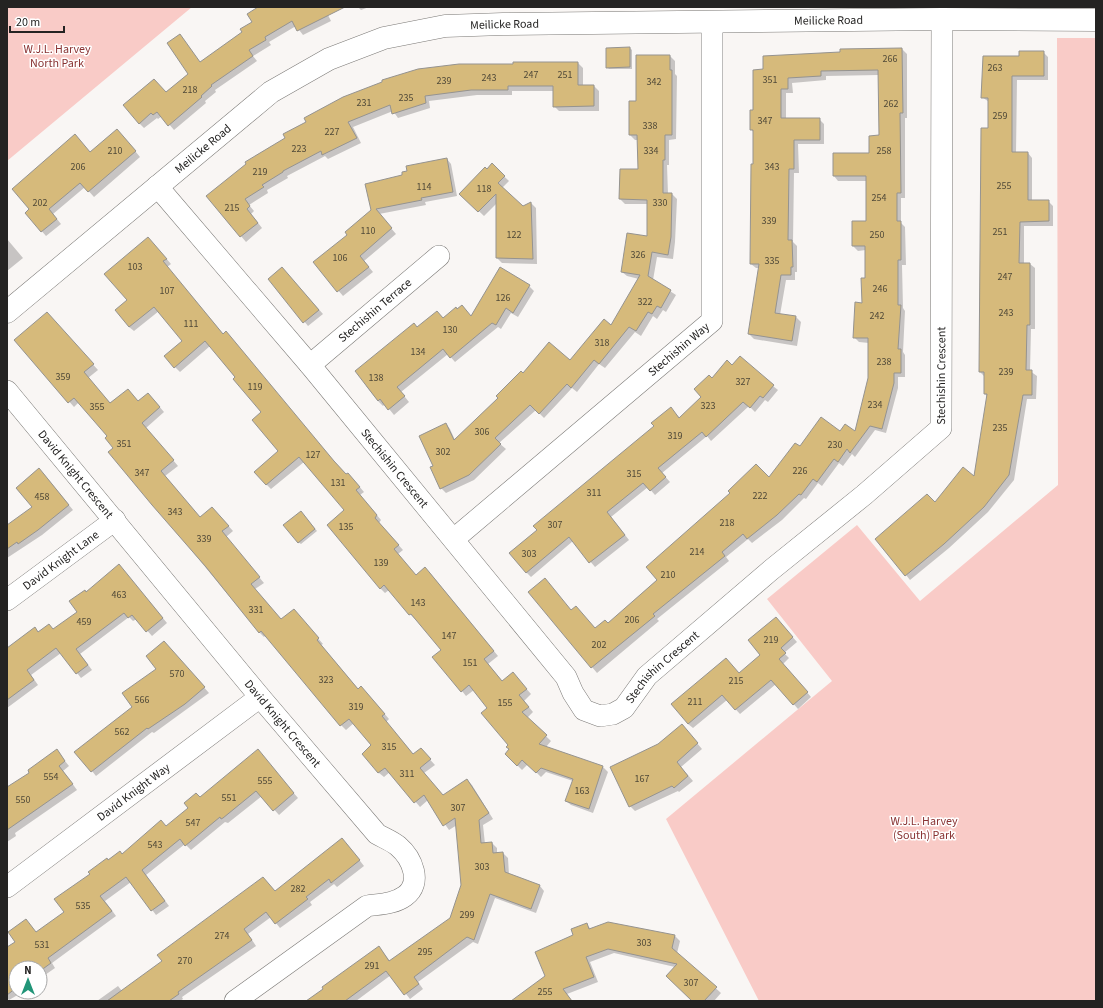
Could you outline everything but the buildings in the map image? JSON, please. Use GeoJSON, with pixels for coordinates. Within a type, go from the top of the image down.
{"type":"FeatureCollection","features":[{"type":"Feature","properties":{"kind":"street","name":"Meilicke Road"},"geometry":{"type":"LineString","coordinates":[[7,312],[271,92],[329,59],[384,38],[445,26],[942,19],[1096,20]]}},
{"type":"Feature","properties":{"kind":"street","name":"Stechishin Crescent"},"geometry":{"type":"LineString","coordinates":[[157,186],[310,365],[454,539],[566,677],[573,693],[584,710],[600,716],[613,714],[624,708],[646,676],[771,570],[858,500],[941,428],[942,19]]}},
{"type":"Feature","properties":{"kind":"street","name":"Stechishin Way"},"geometry":{"type":"LineString","coordinates":[[454,539],[712,321],[712,22]]}},
{"type":"Feature","properties":{"kind":"street","name":"Stechishin Terrace"},"geometry":{"type":"LineString","coordinates":[[310,365],[439,256]]}},
{"type":"Feature","properties":{"kind":"street","name":"David Knight Crescent"},"geometry":{"type":"LineString","coordinates":[[7,391],[260,697],[377,834],[399,846],[408,857],[416,876],[413,888],[405,896],[393,902],[367,906],[235,1001]]}},
{"type":"Feature","properties":{"kind":"street","name":"David Knight Lane"},"geometry":{"type":"LineString","coordinates":[[7,600],[115,520]]}},
{"type":"Feature","properties":{"kind":"street","name":"David Knight Way"},"geometry":{"type":"LineString","coordinates":[[7,887],[260,697]]}},
{"type":"Feature","properties":{"kind":"green space","name":"W.J.L. Harvey North Park"},"geometry":{"type":"Polygon","coordinates":[[[7,7],[192,7],[7,161],[7,7]]]}},
{"type":"Feature","properties":{"kind":"green space","name":"W.J.L. Harvey (South) Park"},"geometry":{"type":"Polygon","coordinates":[[[1057,38],[1096,38],[1096,1001],[759,1001],[666,819],[832,681],[767,599],[857,525],[920,601],[1058,485],[1057,38]]]}}]}
